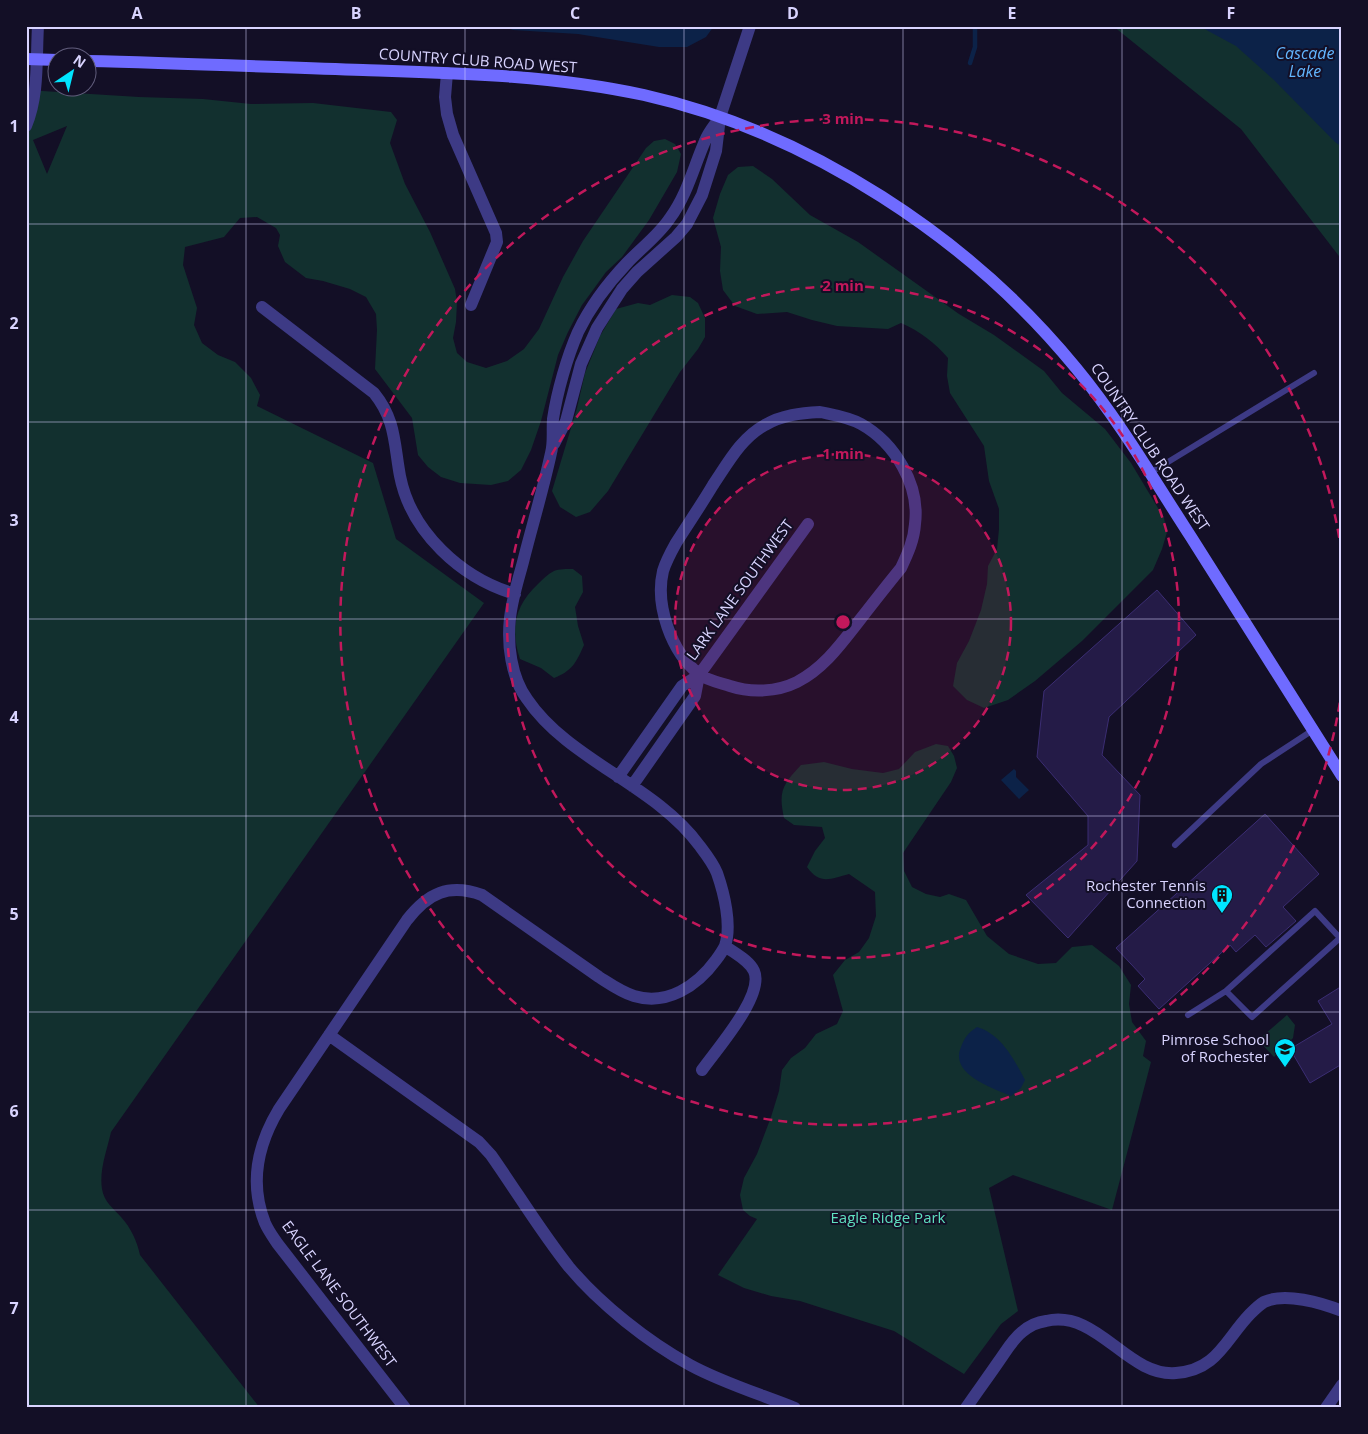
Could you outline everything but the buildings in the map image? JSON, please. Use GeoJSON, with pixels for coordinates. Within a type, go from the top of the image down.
{"type":"FeatureCollection","features":[{"type":"Feature","properties":{"kind":"main road"},"geometry":{"type":"LineString","coordinates":[[31,59],[48,60]]}},
{"type":"Feature","properties":{"kind":"main road","name":"COUNTRY CLUB ROAD WEST"},"geometry":{"type":"LineString","coordinates":[[98,61],[447,73],[541,78],[595,86],[648,96],[720,117],[802,153],[867,188],[925,226],[974,264],[1020,307],[1074,364],[1108,410],[1150,473],[1342,776]]}},
{"type":"Feature","properties":{"kind":"street"},"geometry":{"type":"LineString","coordinates":[[26,126],[31,115],[35,96],[31,59],[38,26]]}},
{"type":"Feature","properties":{"kind":"street"},"geometry":{"type":"LineString","coordinates":[[552,449],[566,421],[581,364],[596,328],[622,289],[637,272],[676,237],[699,202],[710,174],[716,151],[720,117],[750,26]]}},
{"type":"Feature","properties":{"kind":"street"},"geometry":{"type":"LineString","coordinates":[[447,73],[445,97],[451,128],[496,233],[497,242],[471,305]]}},
{"type":"Feature","properties":{"kind":"street"},"geometry":{"type":"LineString","coordinates":[[702,1070],[749,1004],[756,982],[754,972],[749,963],[725,946],[727,918],[716,871],[692,835],[677,820],[559,734],[540,717],[525,698],[517,680],[509,641],[510,618],[515,594],[552,449],[554,418],[567,361],[579,331],[589,312],[614,277],[661,230],[672,216],[682,197],[706,138],[720,117]]}},
{"type":"Feature","properties":{"kind":"street"},"geometry":{"type":"LineString","coordinates":[[262,308],[374,393],[384,406],[391,422],[400,478],[418,523],[433,541],[456,562],[483,581],[515,594]]}},
{"type":"Feature","properties":{"kind":"street"},"geometry":{"type":"LineString","coordinates":[[820,412],[842,416],[876,434],[890,447],[903,467],[909,480],[915,506],[916,522],[913,537],[901,568],[834,653],[821,666],[796,682],[781,687],[747,690],[700,675],[685,659],[665,622],[662,605],[663,572],[676,543],[737,449],[764,425],[798,413],[820,412]]}},
{"type":"Feature","properties":{"kind":"street","name":"LARK LANE SOUTHWEST"},"geometry":{"type":"LineString","coordinates":[[632,786],[695,696],[700,675],[808,524]]}},
{"type":"Feature","properties":{"kind":"street","name":"LARK LANE SOUTHWEST"},"geometry":{"type":"LineString","coordinates":[[618,777],[682,686],[700,675]]}},
{"type":"Feature","properties":{"kind":"street","name":"EAGLE LANE SOUTHWEST"},"geometry":{"type":"LineString","coordinates":[[405,1408],[277,1243],[265,1223],[260,1204],[258,1169],[262,1141],[279,1109],[418,906],[429,897],[443,892],[470,891],[482,895],[599,977],[616,988],[634,996],[652,998],[670,996],[688,988],[703,976],[725,946]]}},
{"type":"Feature","properties":{"kind":"street"},"geometry":{"type":"LineString","coordinates":[[329,1035],[479,1142],[491,1155],[569,1267],[589,1289],[621,1318],[690,1365],[795,1408]]}},
{"type":"Feature","properties":{"kind":"street"},"geometry":{"type":"LineString","coordinates":[[966,1408],[1011,1344],[1022,1332],[1046,1320],[1060,1319],[1076,1322],[1090,1328],[1150,1369],[1176,1373],[1206,1365],[1213,1360],[1243,1321],[1264,1302],[1272,1299],[1297,1299],[1316,1302],[1342,1311]]}},
{"type":"Feature","properties":{"kind":"street"},"geometry":{"type":"LineString","coordinates":[[1326,1408],[1342,1385]]}},
{"type":"Feature","properties":{"kind":"lane"},"geometry":{"type":"LineString","coordinates":[[1150,473],[1314,373]]}},
{"type":"Feature","properties":{"kind":"lane"},"geometry":{"type":"LineString","coordinates":[[1175,845],[1261,764],[1313,730]]}},
{"type":"Feature","properties":{"kind":"lane"},"geometry":{"type":"LineString","coordinates":[[1188,1015],[1226,991],[1315,911],[1340,938],[1252,1017],[1226,991]]}},
{"type":"Feature","properties":{"kind":"green space"},"geometry":{"type":"Polygon","coordinates":[[[1113,26],[1342,26],[1342,260],[1241,129],[1113,26]]]}},
{"type":"Feature","properties":{"kind":"green space"},"geometry":{"type":"Polygon","coordinates":[[[26,90],[48,91],[48,98],[98,98],[98,94],[203,99],[251,104],[313,103],[391,112],[397,120],[390,143],[405,184],[430,232],[455,289],[457,302],[453,338],[457,353],[467,362],[486,368],[507,361],[524,349],[539,329],[563,277],[583,241],[646,148],[654,141],[665,139],[675,144],[681,154],[677,172],[649,220],[622,257],[606,272],[582,305],[568,332],[558,355],[541,421],[531,450],[521,470],[508,481],[491,485],[460,483],[441,477],[428,467],[418,455],[412,418],[375,369],[376,314],[366,297],[350,289],[306,278],[285,262],[278,246],[280,235],[276,228],[257,217],[240,218],[224,237],[185,247],[183,265],[197,308],[194,325],[202,343],[218,355],[235,362],[251,378],[260,395],[257,406],[373,463],[396,539],[484,603],[111,1132],[101,1182],[105,1198],[131,1230],[140,1255],[260,1408],[26,1408],[26,90]],[[67,126],[33,140],[47,174],[67,126]]]}},
{"type":"Feature","properties":{"kind":"green space"},"geometry":{"type":"Polygon","coordinates":[[[753,166],[772,179],[810,215],[858,242],[959,314],[994,335],[1044,371],[1062,393],[1105,429],[1131,463],[1164,518],[1167,532],[1153,570],[1082,641],[1035,681],[1008,700],[984,708],[967,700],[953,686],[957,663],[969,641],[981,610],[987,584],[988,566],[997,549],[999,509],[989,481],[984,446],[950,393],[947,376],[948,358],[927,338],[901,323],[888,329],[837,326],[787,312],[757,314],[735,306],[723,290],[720,271],[721,247],[713,218],[728,175],[738,167],[753,166]]]}},
{"type":"Feature","properties":{"kind":"green space"},"geometry":{"type":"Polygon","coordinates":[[[672,295],[690,297],[698,303],[705,318],[705,337],[680,372],[608,491],[590,512],[576,517],[560,507],[552,491],[577,408],[585,373],[600,336],[616,309],[638,303],[650,305],[672,295]]]}},
{"type":"Feature","properties":{"kind":"green space"},"geometry":{"type":"Polygon","coordinates":[[[573,569],[582,576],[583,592],[575,607],[584,645],[573,666],[554,678],[541,668],[520,659],[515,638],[515,628],[520,609],[530,592],[552,572],[573,569]]]}},
{"type":"Feature","properties":{"kind":"green space","name":"Eagle Ridge Park"},"geometry":{"type":"Polygon","coordinates":[[[936,744],[948,746],[954,756],[957,768],[951,782],[903,853],[904,871],[912,887],[926,894],[940,897],[949,894],[966,900],[987,936],[1009,954],[1038,964],[1056,963],[1072,947],[1092,945],[1119,966],[1131,985],[1129,1004],[1132,1022],[1146,1041],[1143,1056],[1151,1062],[1112,1210],[1013,1175],[989,1188],[1018,1311],[1001,1324],[964,1374],[894,1331],[800,1301],[771,1296],[744,1288],[718,1275],[757,1219],[743,1210],[740,1195],[744,1178],[757,1154],[771,1117],[779,1091],[782,1070],[791,1058],[805,1048],[816,1034],[837,1024],[843,1011],[833,975],[845,960],[859,952],[869,938],[876,916],[875,892],[849,874],[826,879],[816,876],[807,867],[815,851],[825,838],[822,827],[794,825],[784,818],[782,794],[786,783],[801,765],[824,762],[852,769],[883,773],[899,769],[915,752],[936,744]]]}},
{"type":"Feature","properties":{"kind":"green space"},"geometry":{"type":"Polygon","coordinates":[[[1287,1015],[1295,1025],[1293,1038],[1274,1057],[1258,1040],[1287,1015]]]}},
{"type":"Feature","properties":{"kind":"water"},"geometry":{"type":"Polygon","coordinates":[[[503,26],[714,26],[706,37],[687,47],[659,47],[578,34],[513,30],[503,26]]]}},
{"type":"Feature","properties":{"kind":"water","name":"Cascade Lake"},"geometry":{"type":"Polygon","coordinates":[[[1199,26],[1342,26],[1342,147],[1274,80],[1236,46],[1199,26]]]}},
{"type":"Feature","properties":{"kind":"water"},"geometry":{"type":"Polygon","coordinates":[[[1014,769],[1016,777],[1029,790],[1019,799],[1001,780],[1014,769]]]}},
{"type":"Feature","properties":{"kind":"water"},"geometry":{"type":"Polygon","coordinates":[[[977,1027],[986,1030],[1000,1041],[1025,1080],[1021,1088],[1011,1096],[974,1079],[961,1065],[959,1057],[961,1047],[971,1031],[977,1027]]]}},
{"type":"Feature","properties":{"kind":"waterway"},"geometry":{"type":"LineString","coordinates":[[970,63],[975,47],[975,26]]}},
{"type":"Feature","properties":{"kind":"place","name":"Rochester Tennis Connection"},"geometry":{"type":"Point","coordinates":[1222,914]}},
{"type":"Feature","properties":{"kind":"place","name":"Pimrose School of Rochester"},"geometry":{"type":"Point","coordinates":[1285,1068]}}]}
